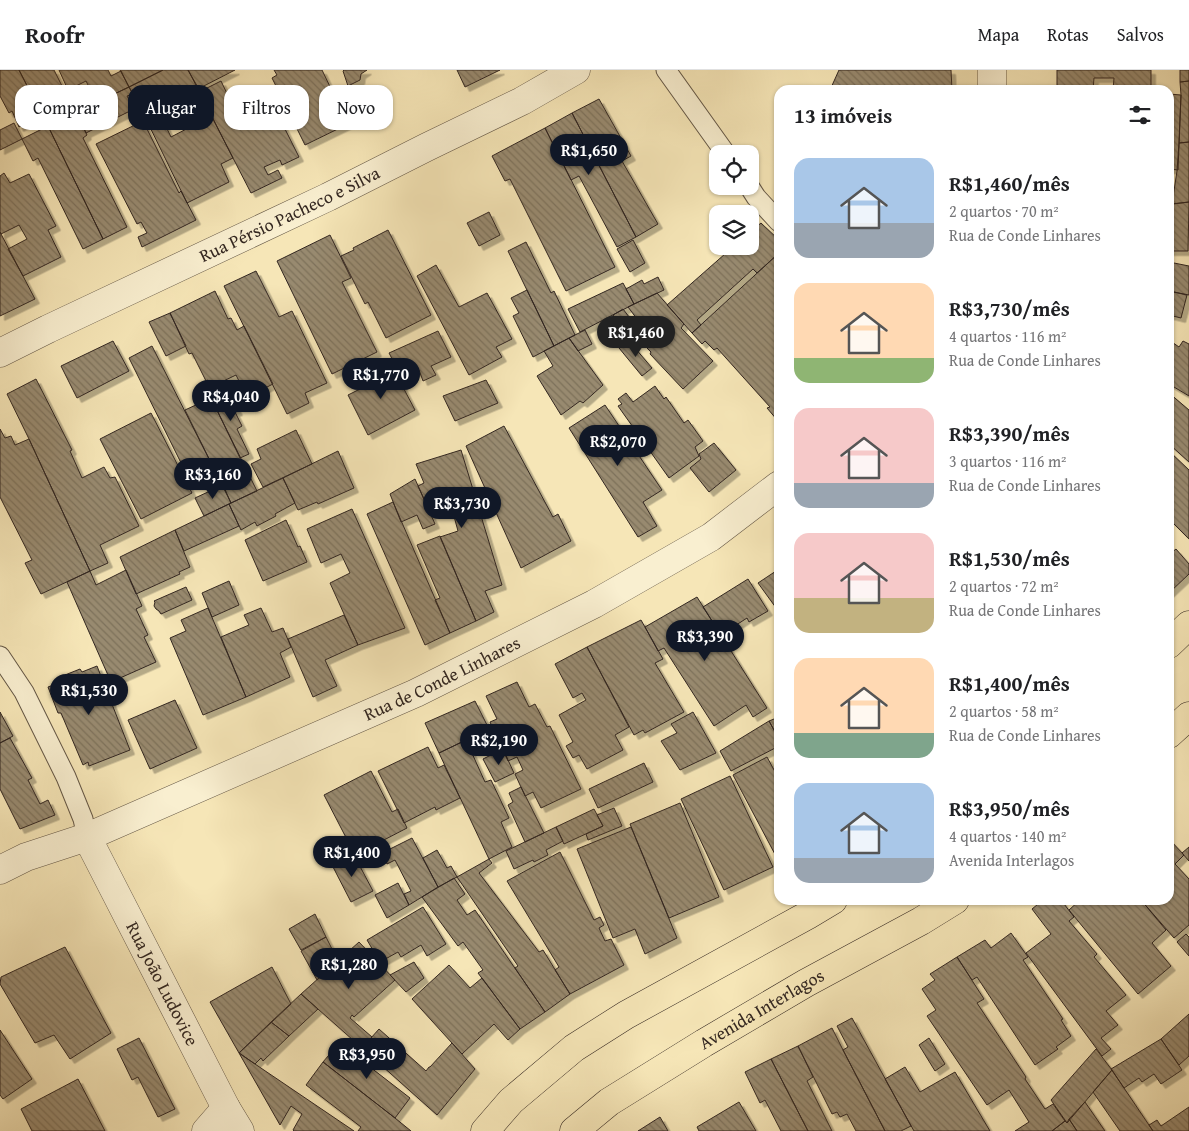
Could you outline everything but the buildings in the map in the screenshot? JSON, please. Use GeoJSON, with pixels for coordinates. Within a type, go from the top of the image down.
{"type":"FeatureCollection","features":[{"type":"Feature","properties":{"kind":"main road"},"geometry":{"type":"LineString","coordinates":[[1174,640],[1189,626]]}},
{"type":"Feature","properties":{"kind":"main road"},"geometry":{"type":"LineString","coordinates":[[1174,730],[1189,716]]}},
{"type":"Feature","properties":{"kind":"main road"},"geometry":{"type":"LineString","coordinates":[[485,1131],[511,1100],[574,1048],[626,1015],[825,905]]}},
{"type":"Feature","properties":{"kind":"main road","name":"Avenida Interlagos"},"geometry":{"type":"LineString","coordinates":[[574,1131],[609,1102],[704,1043],[806,983],[947,905]]}},
{"type":"Feature","properties":{"kind":"street","name":"Rua Pérsio Pacheco e Silva"},"geometry":{"type":"LineString","coordinates":[[0,353],[328,197],[522,101],[576,70]]}},
{"type":"Feature","properties":{"kind":"street"},"geometry":{"type":"LineString","coordinates":[[992,70],[992,85]]}},
{"type":"Feature","properties":{"kind":"street","name":"Rua de Conde Linhares"},"geometry":{"type":"LineString","coordinates":[[0,870],[26,857],[87,837],[416,693],[594,604],[711,537],[774,489]]}},
{"type":"Feature","properties":{"kind":"street","name":"Rua João Ludovice"},"geometry":{"type":"LineString","coordinates":[[87,837],[226,1108],[240,1131]]}},
{"type":"Feature","properties":{"kind":"street"},"geometry":{"type":"LineString","coordinates":[[206,1131],[226,1108]]}},
{"type":"Feature","properties":{"kind":"lane"},"geometry":{"type":"LineString","coordinates":[[666,70],[720,145]]}},
{"type":"Feature","properties":{"kind":"lane"},"geometry":{"type":"LineString","coordinates":[[755,195],[774,217]]}},
{"type":"Feature","properties":{"kind":"lane"},"geometry":{"type":"LineString","coordinates":[[0,656],[24,692],[66,777],[83,819],[87,837]]}}]}
